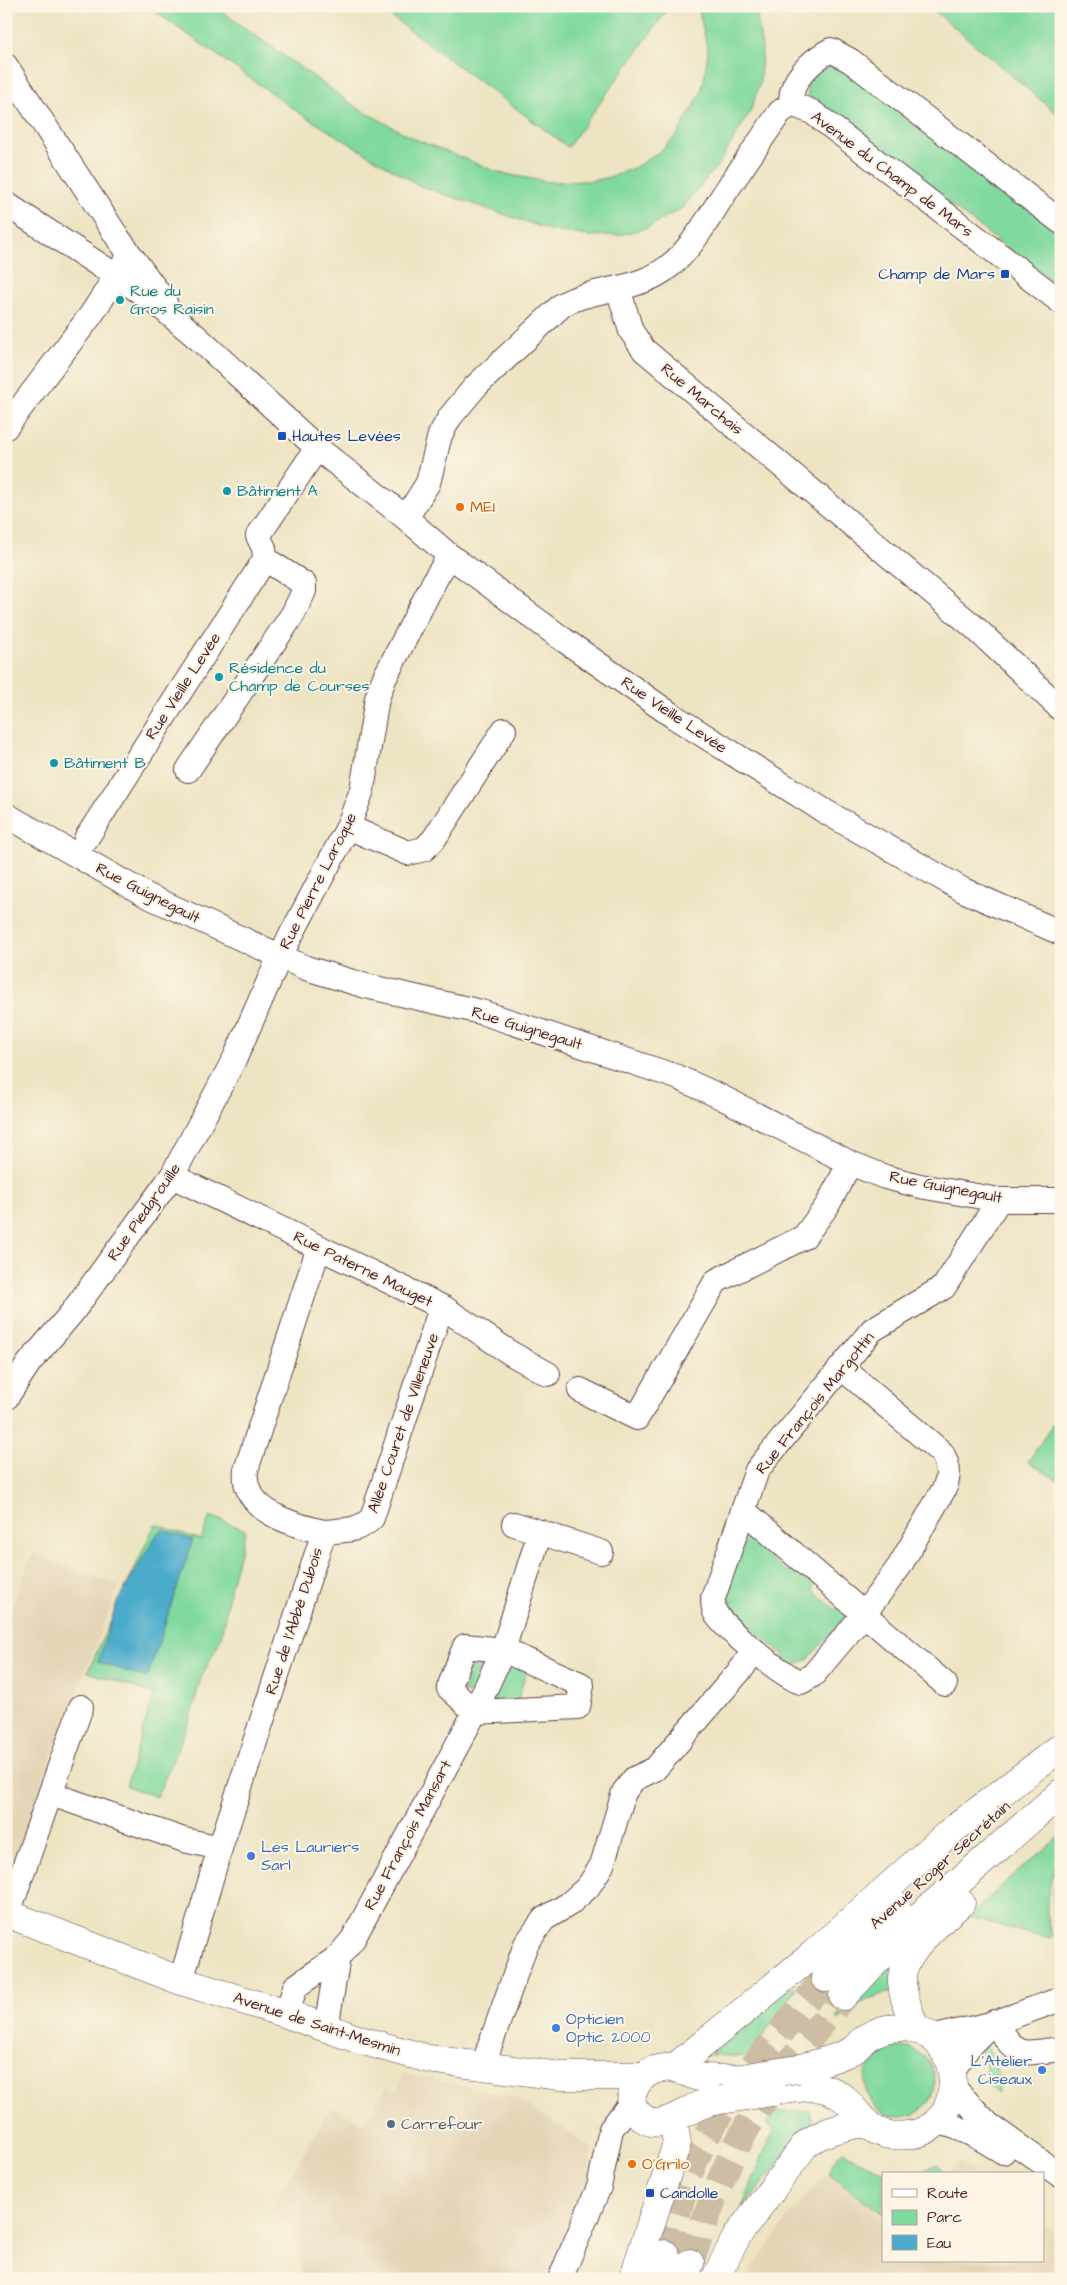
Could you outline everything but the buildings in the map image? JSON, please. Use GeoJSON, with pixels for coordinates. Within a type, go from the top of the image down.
{"type":"FeatureCollection","features":[{"type":"Feature","properties":{"kind":"main road"},"geometry":{"type":"LineString","coordinates":[[674,2068],[812,1955],[950,1832],[1061,1747]]}},
{"type":"Feature","properties":{"kind":"main road","name":"Avenue Roger Secrétain"},"geometry":{"type":"LineString","coordinates":[[1061,1757],[876,1922],[834,1987],[1061,1792]]}},
{"type":"Feature","properties":{"kind":"main road"},"geometry":{"type":"LineString","coordinates":[[715,2279],[737,2236],[805,2145],[814,2137],[836,2129],[864,2123],[878,2132],[893,2136],[909,2135],[924,2130],[937,2121],[948,2106],[953,2079],[941,2046],[924,2034],[904,2003],[901,1979],[906,1963],[939,1922],[981,1885],[1061,1806]]}},
{"type":"Feature","properties":{"kind":"main road","name":"Avenue de Saint-Mesmin"},"geometry":{"type":"LineString","coordinates":[[7,1913],[180,1981],[287,2014],[360,2040],[429,2059],[560,2076],[641,2076],[658,2069],[674,2068],[728,2090]]}},
{"type":"Feature","properties":{"kind":"main road","name":"Avenue de Saint-Mesmin"},"geometry":{"type":"LineString","coordinates":[[631,2103],[641,2116],[652,2121],[673,2120],[728,2090],[791,2080],[851,2050],[877,2032],[903,2027],[924,2034]]}},
{"type":"Feature","properties":{"kind":"main road"},"geometry":{"type":"LineString","coordinates":[[497,2069],[631,2103],[635,2086],[641,2076]]}},
{"type":"Feature","properties":{"kind":"main road","name":"Avenue de Saint-Mesmin"},"geometry":{"type":"LineString","coordinates":[[791,2080],[831,2090],[843,2097],[864,2123]]}},
{"type":"Feature","properties":{"kind":"main road"},"geometry":{"type":"LineString","coordinates":[[633,2279],[677,2143],[673,2120]]}},
{"type":"Feature","properties":{"kind":"street","name":"Avenue du Champ de Mars"},"geometry":{"type":"LineString","coordinates":[[1061,222],[851,60],[831,50],[816,58],[797,80],[790,97],[792,104],[812,112],[1061,302]]}},
{"type":"Feature","properties":{"kind":"street"},"geometry":{"type":"LineString","coordinates":[[6,66],[130,254],[182,325]]}},
{"type":"Feature","properties":{"kind":"street"},"geometry":{"type":"LineString","coordinates":[[406,518],[428,483],[444,426],[475,387],[562,305],[572,299],[618,288],[655,276],[676,262],[694,239],[780,112],[792,104]]}},
{"type":"Feature","properties":{"kind":"street","name":"Rue Vieille Levée"},"geometry":{"type":"LineString","coordinates":[[6,204],[153,300],[317,448],[406,518],[450,556],[564,640],[673,716],[826,812],[963,890],[1061,933]]}},
{"type":"Feature","properties":{"kind":"street"},"geometry":{"type":"LineString","coordinates":[[6,427],[91,315],[130,254]]}},
{"type":"Feature","properties":{"kind":"street","name":"Rue Marchais"},"geometry":{"type":"LineString","coordinates":[[618,288],[631,331],[644,350],[974,627],[1061,709]]}},
{"type":"Feature","properties":{"kind":"street"},"geometry":{"type":"LineString","coordinates":[[188,770],[293,614],[304,591],[304,584],[264,559],[264,548],[258,536],[317,448]]}},
{"type":"Feature","properties":{"kind":"street","name":"Rue Pierre Laroque"},"geometry":{"type":"LineString","coordinates":[[280,956],[348,827],[362,790],[377,698],[384,679],[437,576],[450,556]]}},
{"type":"Feature","properties":{"kind":"street","name":"Rue Vieille Levée"},"geometry":{"type":"LineString","coordinates":[[86,839],[264,559]]}},
{"type":"Feature","properties":{"kind":"street"},"geometry":{"type":"LineString","coordinates":[[348,827],[408,853],[424,848],[434,839],[504,730]]}},
{"type":"Feature","properties":{"kind":"street","name":"Rue Guignegault"},"geometry":{"type":"LineString","coordinates":[[6,815],[148,896],[306,968],[366,986],[481,1012],[677,1078],[719,1096],[850,1163],[885,1177],[920,1186],[999,1200],[1061,1200]]}},
{"type":"Feature","properties":{"kind":"street","name":"Rue Piedgrouille"},"geometry":{"type":"LineString","coordinates":[[6,1398],[29,1363],[71,1314],[172,1176],[235,1058],[280,956]]}},
{"type":"Feature","properties":{"kind":"street"},"geometry":{"type":"LineString","coordinates":[[580,1390],[636,1418],[651,1413],[716,1281],[804,1237],[827,1206],[850,1163]]}},
{"type":"Feature","properties":{"kind":"street","name":"Rue Paterne Mauget"},"geometry":{"type":"LineString","coordinates":[[172,1176],[444,1308],[512,1354],[548,1374]]}},
{"type":"Feature","properties":{"kind":"street","name":"Rue François Margottin"},"geometry":{"type":"LineString","coordinates":[[864,1614],[813,1675],[801,1682],[791,1679],[754,1650],[716,1614],[713,1598],[757,1470],[872,1330],[944,1287],[999,1200]]}},
{"type":"Feature","properties":{"kind":"street","name":"Rue de l'Abbé Dubois"},"geometry":{"type":"LineString","coordinates":[[180,1981],[220,1848],[324,1532],[297,1526],[270,1513],[252,1497],[244,1480],[319,1247]]}},
{"type":"Feature","properties":{"kind":"street","name":"Allée Couret de Villeneuve"},"geometry":{"type":"LineString","coordinates":[[324,1532],[355,1529],[365,1525],[372,1518],[437,1320],[444,1308]]}},
{"type":"Feature","properties":{"kind":"street"},"geometry":{"type":"LineString","coordinates":[[841,1367],[942,1453],[948,1464],[950,1475],[944,1489],[899,1567],[864,1614]]}},
{"type":"Feature","properties":{"kind":"street"},"geometry":{"type":"LineString","coordinates":[[743,1510],[945,1684]]}},
{"type":"Feature","properties":{"kind":"street"},"geometry":{"type":"LineString","coordinates":[[514,1524],[601,1552]]}},
{"type":"Feature","properties":{"kind":"street","name":"Rue François Mansart"},"geometry":{"type":"LineString","coordinates":[[287,2014],[296,1987],[338,1957],[353,1939],[475,1712],[503,1650],[540,1532]]}},
{"type":"Feature","properties":{"kind":"street"},"geometry":{"type":"LineString","coordinates":[[465,1646],[503,1650],[582,1684],[578,1707],[475,1712],[450,1688],[465,1646]]}},
{"type":"Feature","properties":{"kind":"street"},"geometry":{"type":"LineString","coordinates":[[497,2069],[488,2051],[526,1944],[544,1919],[569,1904],[588,1887],[598,1872],[602,1865],[624,1792],[634,1779],[655,1770],[743,1668],[754,1650]]}},
{"type":"Feature","properties":{"kind":"street"},"geometry":{"type":"LineString","coordinates":[[7,1913],[52,1794],[81,1707]]}},
{"type":"Feature","properties":{"kind":"street"},"geometry":{"type":"LineString","coordinates":[[52,1794],[184,1840],[220,1848]]}},
{"type":"Feature","properties":{"kind":"street","name":"Rue François Mansart"},"geometry":{"type":"LineString","coordinates":[[326,2028],[338,1957]]}},
{"type":"Feature","properties":{"kind":"street"},"geometry":{"type":"LineString","coordinates":[[924,2034],[992,2023],[1061,1998]]}},
{"type":"Feature","properties":{"kind":"street"},"geometry":{"type":"LineString","coordinates":[[992,2023],[1012,2048],[1020,2052],[1061,2049]]}},
{"type":"Feature","properties":{"kind":"street"},"geometry":{"type":"LineString","coordinates":[[992,2023],[970,2045],[953,2079],[989,2125],[1061,2176]]}},
{"type":"Feature","properties":{"kind":"street"},"geometry":{"type":"LineString","coordinates":[[560,2279],[599,2187],[611,2129],[631,2103]]}},
{"type":"Feature","properties":{"kind":"street"},"geometry":{"type":"LineString","coordinates":[[937,2121],[964,2128],[982,2138],[1030,2172]]}},
{"type":"Feature","properties":{"kind":"street"},"geometry":{"type":"LineString","coordinates":[[1044,2182],[1061,2194]]}},
{"type":"Feature","properties":{"kind":"shaded area"},"geometry":{"type":"Polygon","coordinates":[[[33,1553],[119,1587],[49,1762],[6,1880],[6,1622],[33,1553]]]}},
{"type":"Feature","properties":{"kind":"shaded area"},"geometry":{"type":"Polygon","coordinates":[[[403,2073],[514,2097],[592,2148],[588,2184],[543,2279],[302,2279],[293,2225],[270,2210],[332,2106],[364,2124],[386,2088],[397,2091],[403,2073]]]}},
{"type":"Feature","properties":{"kind":"shaded area"},"geometry":{"type":"Polygon","coordinates":[[[961,2162],[974,2172],[951,2172],[961,2162]]]}},
{"type":"Feature","properties":{"kind":"shaded area"},"geometry":{"type":"Polygon","coordinates":[[[826,2174],[882,2216],[882,2262],[1044,2262],[1044,2224],[1061,2236],[1061,2279],[748,2279],[751,2269],[795,2209],[826,2174]]]}},
{"type":"Feature","properties":{"kind":"green space"},"geometry":{"type":"Polygon","coordinates":[[[147,6],[214,6],[359,109],[415,139],[500,173],[549,182],[590,181],[610,177],[636,167],[660,151],[678,134],[701,93],[705,74],[708,51],[698,6],[755,6],[762,48],[760,83],[750,112],[718,165],[682,208],[649,227],[620,235],[589,236],[553,231],[420,186],[301,114],[147,6]]]}},
{"type":"Feature","properties":{"kind":"green space"},"geometry":{"type":"Polygon","coordinates":[[[377,6],[670,6],[568,147],[377,6]]]}},
{"type":"Feature","properties":{"kind":"green space"},"geometry":{"type":"Polygon","coordinates":[[[929,6],[1061,6],[1061,117],[929,6]]]}},
{"type":"Feature","properties":{"kind":"green space"},"geometry":{"type":"Polygon","coordinates":[[[833,61],[1061,234],[1061,288],[825,111],[808,95],[807,83],[822,65],[833,61]]]}},
{"type":"Feature","properties":{"kind":"green space"},"geometry":{"type":"Polygon","coordinates":[[[1056,1419],[1061,1422],[1061,1482],[1028,1462],[1056,1419]]]}},
{"type":"Feature","properties":{"kind":"green space"},"geometry":{"type":"Polygon","coordinates":[[[210,1516],[246,1530],[230,1588],[221,1638],[201,1678],[189,1722],[157,1797],[126,1786],[154,1694],[88,1672],[155,1524],[201,1540],[210,1516]]]}},
{"type":"Feature","properties":{"kind":"green space"},"geometry":{"type":"Polygon","coordinates":[[[746,1538],[751,1540],[786,1571],[807,1572],[816,1583],[812,1590],[835,1609],[845,1609],[849,1613],[807,1660],[792,1665],[786,1661],[784,1655],[737,1616],[734,1618],[721,1601],[746,1538]]]}},
{"type":"Feature","properties":{"kind":"green space"},"geometry":{"type":"Polygon","coordinates":[[[474,1651],[492,1651],[473,1695],[463,1692],[474,1651]]]}},
{"type":"Feature","properties":{"kind":"green space"},"geometry":{"type":"Polygon","coordinates":[[[509,1660],[528,1665],[517,1703],[493,1702],[492,1694],[509,1660]]]}},
{"type":"Feature","properties":{"kind":"green space"},"geometry":{"type":"Polygon","coordinates":[[[1060,1836],[1057,1860],[1047,1902],[1049,1927],[1052,1937],[1049,1939],[969,1917],[1002,1885],[1060,1836]]]}},
{"type":"Feature","properties":{"kind":"green space"},"geometry":{"type":"Polygon","coordinates":[[[1060,1869],[1059,1893],[1054,1914],[1053,1890],[1060,1869]]]}},
{"type":"Feature","properties":{"kind":"green space"},"geometry":{"type":"Polygon","coordinates":[[[893,1956],[894,1992],[864,2002],[838,2020],[836,2017],[893,1956]]]}},
{"type":"Feature","properties":{"kind":"green space"},"geometry":{"type":"Polygon","coordinates":[[[795,1987],[796,1989],[748,2057],[710,2055],[782,1991],[795,1987]]]}},
{"type":"Feature","properties":{"kind":"green space"},"geometry":{"type":"Polygon","coordinates":[[[984,2043],[996,2067],[998,2094],[988,2086],[986,2065],[978,2047],[984,2043]]]}},
{"type":"Feature","properties":{"kind":"green space"},"geometry":{"type":"Polygon","coordinates":[[[900,2047],[913,2050],[925,2057],[932,2069],[935,2082],[932,2095],[925,2107],[913,2114],[900,2117],[887,2114],[875,2107],[868,2095],[865,2082],[868,2069],[875,2057],[887,2050],[900,2047]]]}},
{"type":"Feature","properties":{"kind":"green space"},"geometry":{"type":"Polygon","coordinates":[[[810,2111],[813,2121],[742,2208],[767,2144],[775,2130],[766,2124],[774,2112],[810,2111]]]}},
{"type":"Feature","properties":{"kind":"green space"},"geometry":{"type":"Polygon","coordinates":[[[843,2151],[855,2159],[888,2172],[882,2172],[882,2213],[829,2175],[833,2162],[843,2151]]]}},
{"type":"Feature","properties":{"kind":"green space"},"geometry":{"type":"Polygon","coordinates":[[[937,2164],[946,2172],[921,2172],[937,2164]]]}},
{"type":"Feature","properties":{"kind":"water"},"geometry":{"type":"Polygon","coordinates":[[[163,1530],[193,1540],[147,1678],[98,1662],[117,1602],[157,1534],[163,1530]]]}},
{"type":"Feature","properties":{"kind":"tunnel"},"geometry":{"type":"LineString","coordinates":[[665,2254],[689,2174],[715,2121],[768,2047],[825,1978]]}},
{"type":"Feature","properties":{"kind":"tunnel"},"geometry":{"type":"LineString","coordinates":[[690,2263],[709,2209],[740,2139],[782,2073],[843,1996]]}},
{"type":"Feature","properties":{"kind":"place","name":"Champ de Mars"},"geometry":{"type":"Point","coordinates":[1005,274]}},
{"type":"Feature","properties":{"kind":"place","name":"Rue du Gros Raisin"},"geometry":{"type":"Point","coordinates":[120,300]}},
{"type":"Feature","properties":{"kind":"place","name":"Hautes Levées"},"geometry":{"type":"Point","coordinates":[282,436]}},
{"type":"Feature","properties":{"kind":"place","name":"Bâtiment A"},"geometry":{"type":"Point","coordinates":[227,491]}},
{"type":"Feature","properties":{"kind":"place","name":"MEI"},"geometry":{"type":"Point","coordinates":[460,507]}},
{"type":"Feature","properties":{"kind":"place","name":"Résidence du Champ de Courses"},"geometry":{"type":"Point","coordinates":[219,677]}},
{"type":"Feature","properties":{"kind":"place","name":"Bâtiment B"},"geometry":{"type":"Point","coordinates":[54,763]}},
{"type":"Feature","properties":{"kind":"place","name":"Les Lauriers Sarl"},"geometry":{"type":"Point","coordinates":[251,1856]}},
{"type":"Feature","properties":{"kind":"place","name":"Opticien Optic 2000"},"geometry":{"type":"Point","coordinates":[556,2028]}},
{"type":"Feature","properties":{"kind":"place","name":"L'Atelier Ciseaux"},"geometry":{"type":"Point","coordinates":[1042,2070]}},
{"type":"Feature","properties":{"kind":"place","name":"Carrefour"},"geometry":{"type":"Point","coordinates":[391,2124]}},
{"type":"Feature","properties":{"kind":"place","name":"O'Grilo"},"geometry":{"type":"Point","coordinates":[632,2164]}},
{"type":"Feature","properties":{"kind":"place","name":"Candolle"},"geometry":{"type":"Point","coordinates":[650,2193]}}]}
